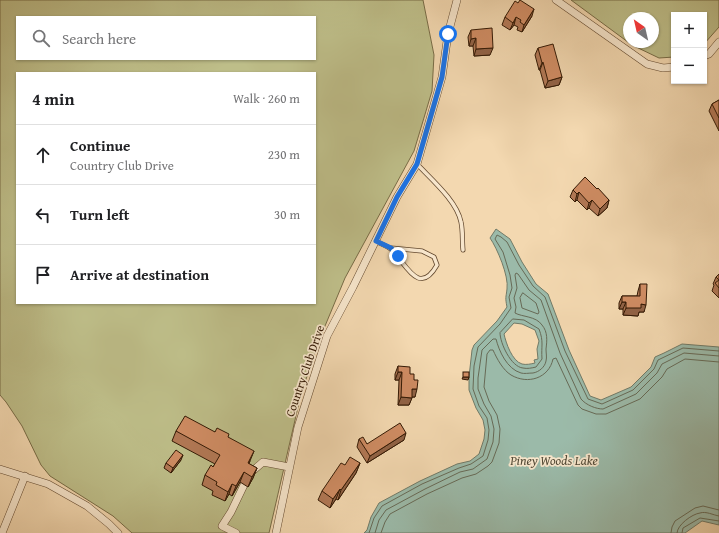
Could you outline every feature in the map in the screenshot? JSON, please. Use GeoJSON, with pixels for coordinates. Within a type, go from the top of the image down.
{"type":"FeatureCollection","features":[{"type":"Feature","properties":{"kind":"street","name":"Country Club Drive"},"geometry":{"type":"LineString","coordinates":[[276,533],[298,427],[327,336],[397,197],[417,164],[442,77],[448,34],[457,0]]}},
{"type":"Feature","properties":{"kind":"street"},"geometry":{"type":"LineString","coordinates":[[556,0],[647,64],[663,68],[671,67]]}},
{"type":"Feature","properties":{"kind":"street"},"geometry":{"type":"LineString","coordinates":[[707,55],[719,42]]}},
{"type":"Feature","properties":{"kind":"street"},"geometry":{"type":"LineString","coordinates":[[249,474],[263,462],[289,467]]}},
{"type":"Feature","properties":{"kind":"street"},"geometry":{"type":"LineString","coordinates":[[0,469],[48,484],[87,506],[118,533]]}},
{"type":"Feature","properties":{"kind":"street"},"geometry":{"type":"LineString","coordinates":[[2,533],[25,476]]}},
{"type":"Feature","properties":{"kind":"street"},"geometry":{"type":"LineString","coordinates":[[236,533],[222,526],[231,512],[244,485]]}},
{"type":"Feature","properties":{"kind":"lane"},"geometry":{"type":"LineString","coordinates":[[417,164],[445,194],[457,210],[461,222],[463,250]]}},
{"type":"Feature","properties":{"kind":"lane"},"geometry":{"type":"LineString","coordinates":[[376,241],[391,248],[422,251],[434,257],[437,265],[433,273],[425,279],[419,279],[413,275],[391,248]]}},
{"type":"Feature","properties":{"kind":"green space"},"geometry":{"type":"Polygon","coordinates":[[[0,0],[423,0],[434,55],[432,91],[414,151],[345,278],[320,338],[301,394],[269,533],[132,533],[113,516],[50,476],[41,465],[22,426],[0,395],[0,0]]]}},
{"type":"Feature","properties":{"kind":"green space"},"geometry":{"type":"Polygon","coordinates":[[[571,0],[719,0],[719,27],[707,41],[707,12],[671,12],[671,57],[659,58],[638,48],[659,48],[659,12],[623,12],[623,38],[571,0]]]}},
{"type":"Feature","properties":{"kind":"water","name":"Piney Woods Lake"},"geometry":{"type":"Polygon","coordinates":[[[496,229],[510,239],[536,284],[548,294],[569,350],[590,396],[601,400],[631,387],[651,367],[655,357],[682,344],[719,347],[719,525],[702,521],[685,533],[364,533],[367,530],[371,517],[379,503],[420,481],[457,464],[470,461],[479,454],[484,439],[485,430],[483,420],[476,408],[469,390],[472,350],[474,345],[497,321],[507,307],[506,277],[499,255],[490,238],[496,229]],[[514,323],[504,334],[506,342],[512,356],[518,362],[522,364],[535,363],[534,360],[538,359],[537,349],[539,341],[535,330],[522,324],[514,323]]]}},
{"type":"Feature","properties":{"kind":"building"},"geometry":{"type":"Polygon","coordinates":[[[520,0],[534,9],[524,25],[520,22],[521,20],[516,17],[513,23],[505,17],[515,1],[518,3],[520,0]]]}},
{"type":"Feature","properties":{"kind":"building"},"geometry":{"type":"Polygon","coordinates":[[[492,28],[493,48],[476,49],[476,38],[471,39],[471,30],[492,28]]]}},
{"type":"Feature","properties":{"kind":"building"},"geometry":{"type":"Polygon","coordinates":[[[553,44],[562,77],[548,81],[538,48],[553,44]]]}},
{"type":"Feature","properties":{"kind":"building"},"geometry":{"type":"Polygon","coordinates":[[[719,100],[719,118],[712,104],[719,100]]]}},
{"type":"Feature","properties":{"kind":"building"},"geometry":{"type":"Polygon","coordinates":[[[585,177],[609,200],[600,209],[592,200],[589,203],[579,192],[577,194],[573,190],[585,177]]]}},
{"type":"Feature","properties":{"kind":"building"},"geometry":{"type":"Polygon","coordinates":[[[719,280],[719,288],[715,283],[719,280]]]}},
{"type":"Feature","properties":{"kind":"building"},"geometry":{"type":"Polygon","coordinates":[[[640,284],[647,284],[646,305],[641,304],[641,308],[626,308],[626,302],[622,302],[622,296],[640,296],[640,284]]]}},
{"type":"Feature","properties":{"kind":"building"},"geometry":{"type":"Polygon","coordinates":[[[398,366],[410,367],[410,374],[414,374],[414,380],[418,380],[417,389],[412,389],[412,398],[401,397],[402,372],[398,372],[398,366]]]}},
{"type":"Feature","properties":{"kind":"building"},"geometry":{"type":"Polygon","coordinates":[[[463,372],[469,372],[469,377],[463,377],[463,372]]]}},
{"type":"Feature","properties":{"kind":"building"},"geometry":{"type":"Polygon","coordinates":[[[185,416],[215,432],[217,428],[229,434],[228,437],[254,451],[248,463],[257,468],[252,477],[244,472],[236,486],[232,484],[228,492],[216,485],[217,482],[205,475],[211,465],[213,467],[220,455],[176,431],[185,416]]]}},
{"type":"Feature","properties":{"kind":"building"},"geometry":{"type":"Polygon","coordinates":[[[400,423],[406,433],[370,456],[359,439],[363,437],[367,444],[400,423]]]}},
{"type":"Feature","properties":{"kind":"building"},"geometry":{"type":"Polygon","coordinates":[[[176,450],[183,455],[173,468],[166,463],[176,450]]]}},
{"type":"Feature","properties":{"kind":"building"},"geometry":{"type":"Polygon","coordinates":[[[350,457],[360,463],[333,499],[322,491],[341,463],[345,465],[350,457]]]}},
{"type":"Feature","properties":{"kind":"route"},"geometry":{"type":"LineString","coordinates":[[398,256],[391,248],[376,241],[397,197],[417,164],[442,77],[448,34]]}}]}
